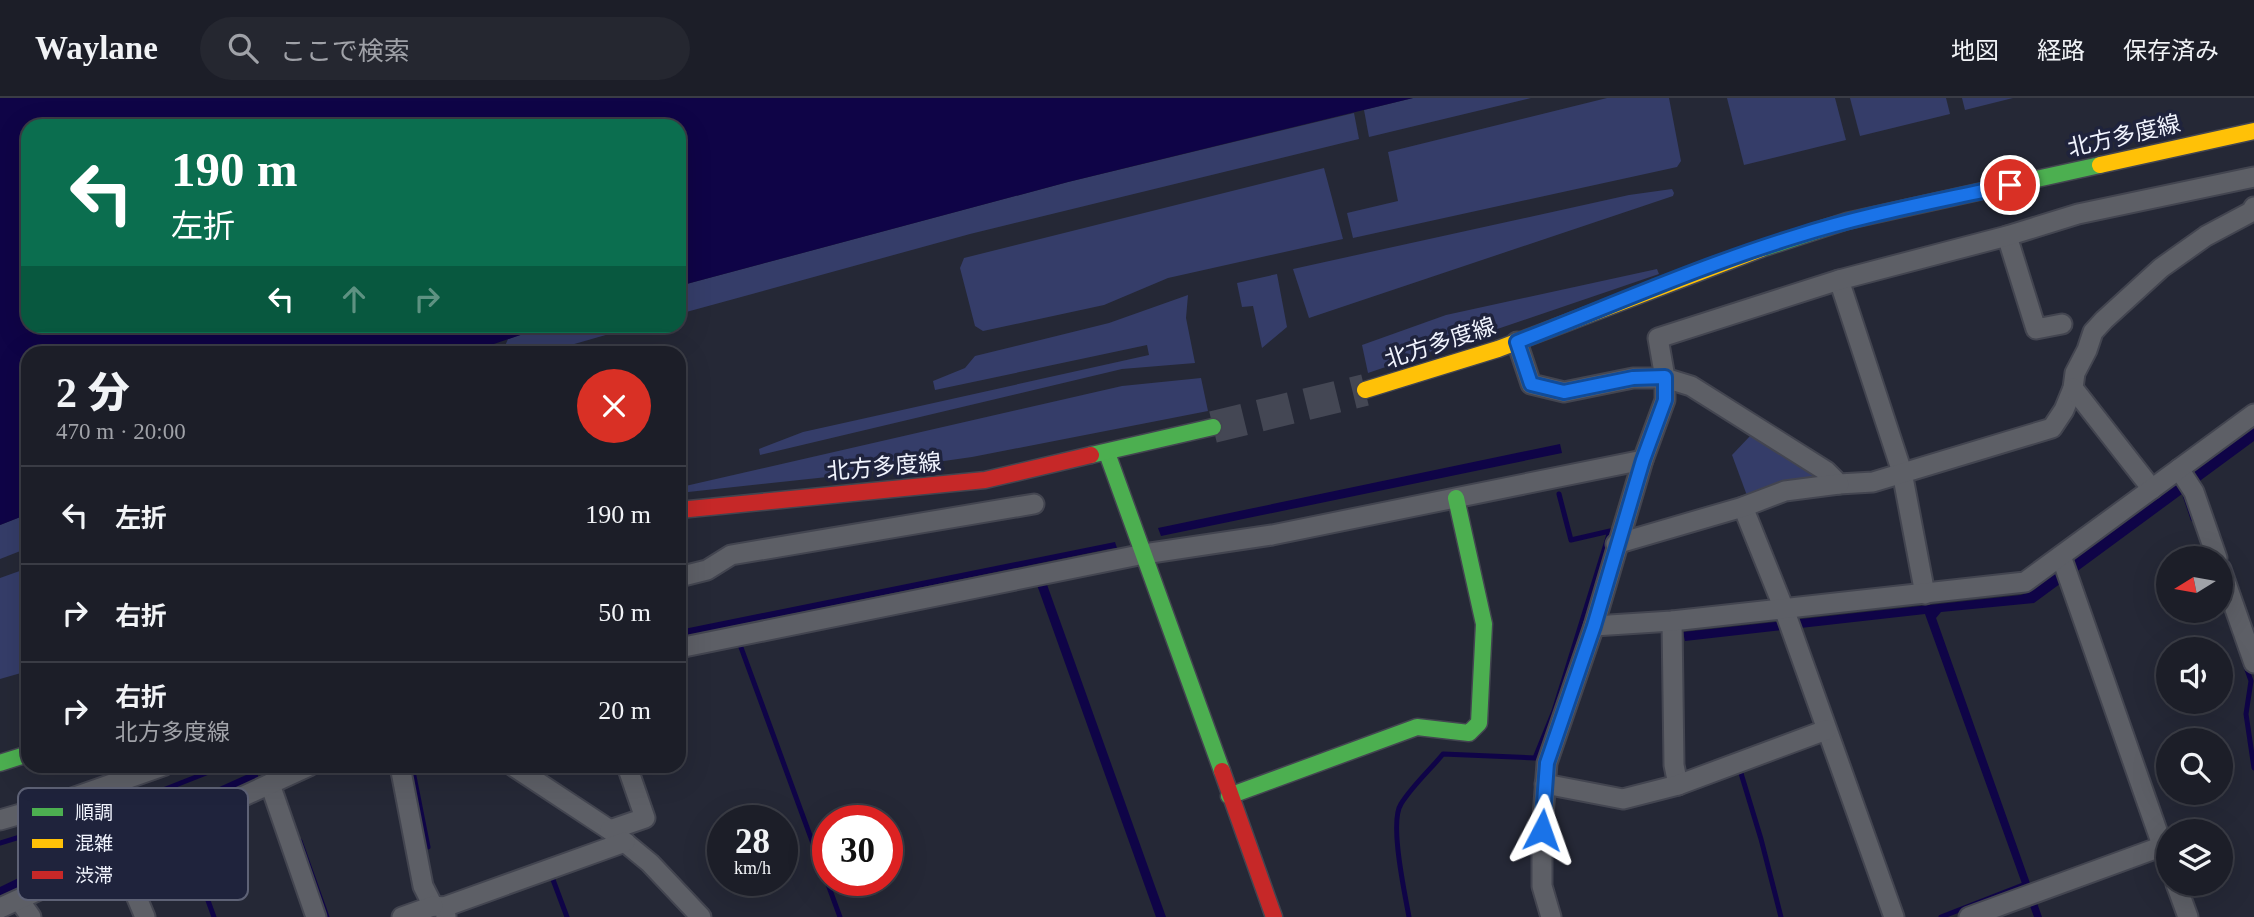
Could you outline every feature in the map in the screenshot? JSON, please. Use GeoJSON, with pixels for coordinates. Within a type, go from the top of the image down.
{"type":"FeatureCollection","features":[{"type":"Feature","properties":{"kind":"main road","name":"北方多度線"},"geometry":{"type":"LineString","coordinates":[[1365,390],[1419,376],[1517,342],[1797,235],[1847,221],[2254,131]]}},
{"type":"Feature","properties":{"kind":"main road","name":"北方多度線"},"geometry":{"type":"LineString","coordinates":[[686,509],[985,480],[1213,427]]}},
{"type":"Feature","properties":{"kind":"main road"},"geometry":{"type":"LineString","coordinates":[[1107,453],[1273,917]]}},
{"type":"Feature","properties":{"kind":"main road"},"geometry":{"type":"LineString","coordinates":[[1229,796],[1417,727],[1469,733],[1476,729],[1479,723],[1484,624],[1456,498]]}},
{"type":"Feature","properties":{"kind":"main road"},"geometry":{"type":"LineString","coordinates":[[0,763],[21,756]]}},
{"type":"Feature","properties":{"kind":"street"},"geometry":{"type":"LineString","coordinates":[[1551,917],[1542,886],[1542,830],[1547,763],[1594,626],[1616,544],[1643,460],[1665,400],[1665,377],[1658,338],[1839,280],[2105,207],[2254,177]]}},
{"type":"Feature","properties":{"kind":"street"},"geometry":{"type":"LineString","coordinates":[[1616,544],[1744,507],[1785,491],[1873,482],[2052,428],[2064,410],[2073,388],[2075,373],[2093,332],[2161,268],[2254,207]]}},
{"type":"Feature","properties":{"kind":"street"},"geometry":{"type":"LineString","coordinates":[[2007,236],[2036,329],[2062,324]]}},
{"type":"Feature","properties":{"kind":"street"},"geometry":{"type":"LineString","coordinates":[[1839,280],[1902,472],[1925,594]]}},
{"type":"Feature","properties":{"kind":"street"},"geometry":{"type":"LineString","coordinates":[[1517,342],[1531,384],[1564,392],[1633,378],[1665,377],[1691,386],[1826,471],[1839,484]]}},
{"type":"Feature","properties":{"kind":"street"},"geometry":{"type":"LineString","coordinates":[[2073,388],[2152,489]]}},
{"type":"Feature","properties":{"kind":"street"},"geometry":{"type":"LineString","coordinates":[[1594,626],[1672,621],[1787,619],[1925,594],[2025,582],[2065,566],[2152,489],[2184,478],[2254,414]]}},
{"type":"Feature","properties":{"kind":"street"},"geometry":{"type":"LineString","coordinates":[[686,647],[1144,554],[1272,535],[1643,460]]}},
{"type":"Feature","properties":{"kind":"street"},"geometry":{"type":"LineString","coordinates":[[2184,478],[2212,546]]}},
{"type":"Feature","properties":{"kind":"street"},"geometry":{"type":"LineString","coordinates":[[686,575],[707,570],[731,555],[1034,504]]}},
{"type":"Feature","properties":{"kind":"street"},"geometry":{"type":"LineString","coordinates":[[686,519],[709,506]]}},
{"type":"Feature","properties":{"kind":"street"},"geometry":{"type":"LineString","coordinates":[[1744,507],[1894,917]]}},
{"type":"Feature","properties":{"kind":"street"},"geometry":{"type":"LineString","coordinates":[[2065,566],[2156,825]]}},
{"type":"Feature","properties":{"kind":"street"},"geometry":{"type":"LineString","coordinates":[[2233,601],[2253,655]]}},
{"type":"Feature","properties":{"kind":"street"},"geometry":{"type":"LineString","coordinates":[[1672,621],[1674,765],[1678,785]]}},
{"type":"Feature","properties":{"kind":"street"},"geometry":{"type":"LineString","coordinates":[[1545,784],[1623,799],[1678,785],[1826,730]]}},
{"type":"Feature","properties":{"kind":"street"},"geometry":{"type":"LineString","coordinates":[[100,788],[143,773]]}},
{"type":"Feature","properties":{"kind":"street"},"geometry":{"type":"LineString","coordinates":[[248,794],[294,773]]}},
{"type":"Feature","properties":{"kind":"street"},"geometry":{"type":"LineString","coordinates":[[401,773],[423,886],[441,910]]}},
{"type":"Feature","properties":{"kind":"street"},"geometry":{"type":"LineString","coordinates":[[524,773],[618,836],[650,863],[701,917]]}},
{"type":"Feature","properties":{"kind":"street"},"geometry":{"type":"LineString","coordinates":[[402,917],[441,910],[618,836],[645,818],[629,773]]}},
{"type":"Feature","properties":{"kind":"street"},"geometry":{"type":"LineString","coordinates":[[270,784],[316,917]]}},
{"type":"Feature","properties":{"kind":"street"},"geometry":{"type":"LineString","coordinates":[[0,820],[18,815]]}},
{"type":"Feature","properties":{"kind":"street"},"geometry":{"type":"LineString","coordinates":[[1969,917],[2156,857]]}},
{"type":"Feature","properties":{"kind":"street"},"geometry":{"type":"LineString","coordinates":[[2180,896],[2188,917]]}},
{"type":"Feature","properties":{"kind":"street"},"geometry":{"type":"LineString","coordinates":[[0,908],[19,900],[31,917]]}},
{"type":"Feature","properties":{"kind":"street"},"geometry":{"type":"LineString","coordinates":[[138,900],[145,917]]}},
{"type":"Feature","properties":{"kind":"shaded area"},"geometry":{"type":"Polygon","coordinates":[[[0,98],[1413,98],[1068,182],[686,284],[686,119],[21,119],[21,333],[526,333],[491,346],[21,346],[21,517],[0,525],[0,98]]]}},
{"type":"Feature","properties":{"kind":"shaded area"},"geometry":{"type":"Polygon","coordinates":[[[1413,98],[1531,98],[1369,137],[1364,110],[1413,98]]]}},
{"type":"Feature","properties":{"kind":"shaded area"},"geometry":{"type":"Polygon","coordinates":[[[1607,98],[1669,98],[1681,161],[1677,167],[1353,238],[1347,213],[1398,201],[1388,152],[1607,98]]]}},
{"type":"Feature","properties":{"kind":"shaded area"},"geometry":{"type":"Polygon","coordinates":[[[1727,98],[1835,98],[1846,140],[1744,165],[1727,98]]]}},
{"type":"Feature","properties":{"kind":"shaded area"},"geometry":{"type":"Polygon","coordinates":[[[1850,98],[1946,98],[1950,114],[1860,136],[1850,98]]]}},
{"type":"Feature","properties":{"kind":"shaded area"},"geometry":{"type":"Polygon","coordinates":[[[1962,98],[2013,98],[1965,110],[1962,98]]]}},
{"type":"Feature","properties":{"kind":"shaded area"},"geometry":{"type":"Polygon","coordinates":[[[1354,113],[1359,139],[970,234],[686,312],[686,284],[1068,182],[1354,113]]]}},
{"type":"Feature","properties":{"kind":"shaded area"},"geometry":{"type":"Polygon","coordinates":[[[1324,168],[1343,239],[1168,278],[1104,305],[983,331],[975,326],[960,268],[964,258],[1324,168]]]}},
{"type":"Feature","properties":{"kind":"shaded area"},"geometry":{"type":"Polygon","coordinates":[[[1672,189],[1673,196],[1309,318],[1293,269],[1629,195],[1672,189]]]}},
{"type":"Feature","properties":{"kind":"shaded area"},"geometry":{"type":"Polygon","coordinates":[[[1657,269],[1659,274],[1368,373],[1362,345],[1446,315],[1657,269]]]}},
{"type":"Feature","properties":{"kind":"shaded area"},"geometry":{"type":"Polygon","coordinates":[[[1277,274],[1287,327],[1262,348],[1253,306],[1242,307],[1237,283],[1277,274]]]}},
{"type":"Feature","properties":{"kind":"shaded area"},"geometry":{"type":"Polygon","coordinates":[[[1188,295],[1186,318],[1195,363],[1122,369],[760,455],[759,449],[803,432],[1149,355],[1147,345],[935,390],[933,381],[965,368],[975,356],[1109,323],[1188,295]]]}},
{"type":"Feature","properties":{"kind":"shaded area"},"geometry":{"type":"Polygon","coordinates":[[[526,333],[613,333],[567,346],[505,346],[508,339],[526,333]]]}},
{"type":"Feature","properties":{"kind":"shaded area"},"geometry":{"type":"Polygon","coordinates":[[[1201,378],[1208,411],[972,457],[846,475],[686,492],[686,486],[1122,386],[1201,378]]]}},
{"type":"Feature","properties":{"kind":"shaded area"},"geometry":{"type":"Polygon","coordinates":[[[2254,427],[2254,441],[2034,603],[1941,612],[1936,618],[2042,917],[2034,917],[1925,614],[1685,641],[1683,632],[2029,592],[2254,427]]]}},
{"type":"Feature","properties":{"kind":"shaded area"},"geometry":{"type":"Polygon","coordinates":[[[1751,435],[1825,478],[1749,501],[1732,455],[1751,435]]]}},
{"type":"Feature","properties":{"kind":"shaded area"},"geometry":{"type":"Polygon","coordinates":[[[1560,444],[1562,453],[1161,536],[1158,528],[1560,444]]]}},
{"type":"Feature","properties":{"kind":"shaded area"},"geometry":{"type":"Polygon","coordinates":[[[21,517],[21,551],[0,559],[0,525],[21,517]]]}},
{"type":"Feature","properties":{"kind":"shaded area"},"geometry":{"type":"Polygon","coordinates":[[[1115,542],[1117,548],[686,636],[686,629],[1115,542]]]}},
{"type":"Feature","properties":{"kind":"shaded area"},"geometry":{"type":"Polygon","coordinates":[[[21,570],[21,673],[0,679],[0,578],[21,570]]]}},
{"type":"Feature","properties":{"kind":"shaded area"},"geometry":{"type":"Polygon","coordinates":[[[1045,579],[1166,917],[1156,917],[1036,582],[1045,579]]]}},
{"type":"Feature","properties":{"kind":"shaded area"},"geometry":{"type":"Polygon","coordinates":[[[250,773],[258,773],[259,782],[246,788],[217,788],[250,773]]]}},
{"type":"Feature","properties":{"kind":"shaded area"},"geometry":{"type":"Polygon","coordinates":[[[18,878],[18,891],[0,899],[0,887],[18,878]]]}},
{"type":"Feature","properties":{"kind":"waterway"},"geometry":{"type":"LineString","coordinates":[[2184,492],[2193,519]]}},
{"type":"Feature","properties":{"kind":"waterway"},"geometry":{"type":"LineString","coordinates":[[1409,917],[1397,842],[1398,813],[1405,797],[1443,754],[1535,758],[1554,711],[1610,531],[1571,540],[1559,494]]}},
{"type":"Feature","properties":{"kind":"waterway"},"geometry":{"type":"LineString","coordinates":[[739,642],[840,917]]}},
{"type":"Feature","properties":{"kind":"waterway"},"geometry":{"type":"LineString","coordinates":[[2245,664],[2251,681],[2246,714],[2254,768]]}},
{"type":"Feature","properties":{"kind":"waterway"},"geometry":{"type":"LineString","coordinates":[[1740,770],[1781,917]]}},
{"type":"Feature","properties":{"kind":"waterway"},"geometry":{"type":"LineString","coordinates":[[168,788],[206,773]]}},
{"type":"Feature","properties":{"kind":"waterway"},"geometry":{"type":"LineString","coordinates":[[413,773],[428,847]]}},
{"type":"Feature","properties":{"kind":"waterway"},"geometry":{"type":"LineString","coordinates":[[0,843],[18,837]]}},
{"type":"Feature","properties":{"kind":"waterway"},"geometry":{"type":"LineString","coordinates":[[300,841],[327,917]]}},
{"type":"Feature","properties":{"kind":"waterway"},"geometry":{"type":"LineString","coordinates":[[552,877],[567,917]]}},
{"type":"Feature","properties":{"kind":"waterway"},"geometry":{"type":"LineString","coordinates":[[1941,917],[2023,885]]}},
{"type":"Feature","properties":{"kind":"waterway"},"geometry":{"type":"LineString","coordinates":[[208,900],[214,917]]}},
{"type":"Feature","properties":{"kind":"tunnel"},"geometry":{"type":"LineString","coordinates":[[1213,427],[1365,390]]}},
{"type":"Feature","properties":{"kind":"traffic: fast"},"geometry":{"type":"LineString","coordinates":[[1761,249],[1847,221],[2100,165]]}},
{"type":"Feature","properties":{"kind":"traffic: fast"},"geometry":{"type":"LineString","coordinates":[[1091,455],[1213,427]]}},
{"type":"Feature","properties":{"kind":"traffic: fast"},"geometry":{"type":"LineString","coordinates":[[1107,453],[1222,771]]}},
{"type":"Feature","properties":{"kind":"traffic: fast"},"geometry":{"type":"LineString","coordinates":[[1229,796],[1417,727],[1469,733],[1479,723],[1484,624],[1456,498]]}},
{"type":"Feature","properties":{"kind":"traffic: fast"},"geometry":{"type":"LineString","coordinates":[[0,763],[21,756]]}},
{"type":"Feature","properties":{"kind":"traffic: slow"},"geometry":{"type":"LineString","coordinates":[[2100,165],[2254,131]]}},
{"type":"Feature","properties":{"kind":"traffic: slow"},"geometry":{"type":"LineString","coordinates":[[1365,390],[1498,349],[1761,249]]}},
{"type":"Feature","properties":{"kind":"traffic: jam"},"geometry":{"type":"LineString","coordinates":[[686,509],[985,480],[1091,455]]}},
{"type":"Feature","properties":{"kind":"traffic: jam"},"geometry":{"type":"LineString","coordinates":[[1222,771],[1274,917]]}},
{"type":"Feature","properties":{"kind":"route"},"geometry":{"type":"LineString","coordinates":[[1542,830],[1547,763],[1594,626],[1616,544],[1643,460],[1665,400],[1665,377],[1633,378],[1564,392],[1531,384],[1517,342],[1797,235],[1847,221],[2010,185]]}}]}
